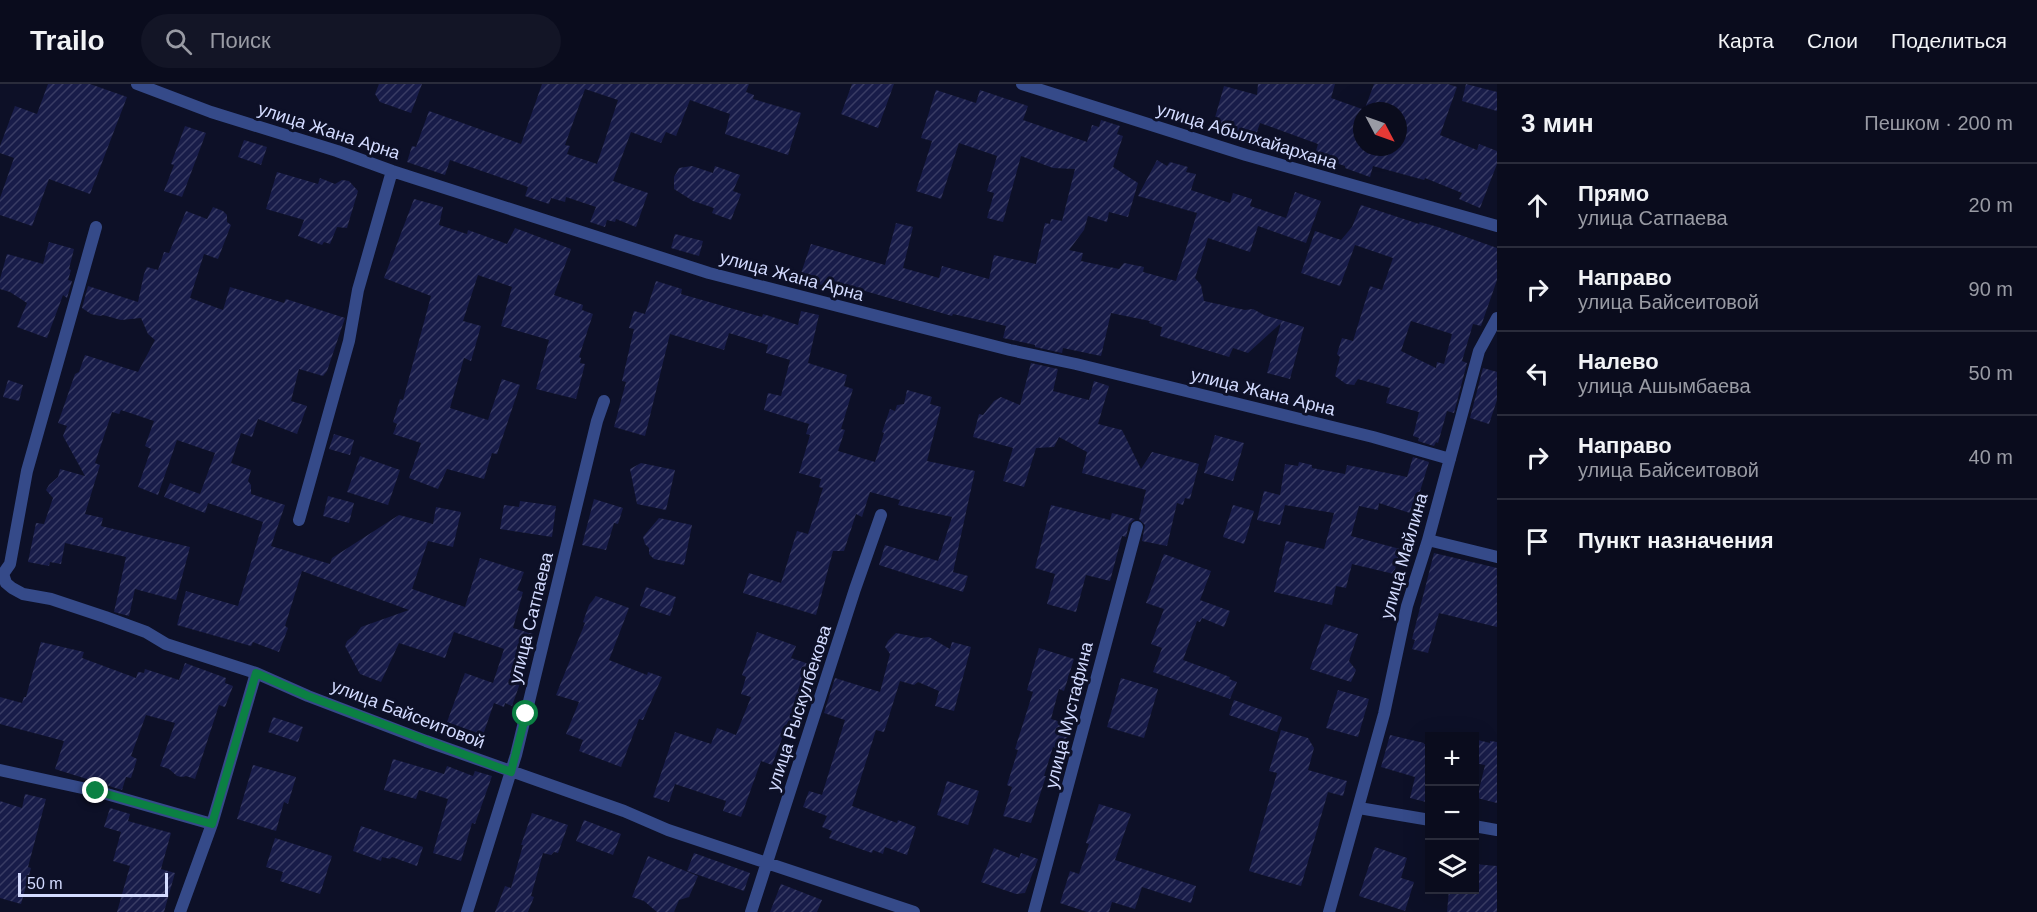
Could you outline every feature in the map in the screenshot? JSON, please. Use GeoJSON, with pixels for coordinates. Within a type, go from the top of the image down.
{"type":"FeatureCollection","features":[{"type":"Feature","properties":{"kind":"street","name":"улица Жана Арна"},"geometry":{"type":"LineString","coordinates":[[137,84],[211,112],[709,273],[1010,350],[1373,437],[1450,459]]}},
{"type":"Feature","properties":{"kind":"street","name":"улица Абылхайархана"},"geometry":{"type":"LineString","coordinates":[[1022,84],[1246,156],[1497,226]]}},
{"type":"Feature","properties":{"kind":"street"},"geometry":{"type":"LineString","coordinates":[[298,520],[349,341],[358,290],[392,171]]}},
{"type":"Feature","properties":{"kind":"street"},"geometry":{"type":"LineString","coordinates":[[1,574],[10,564],[27,471],[96,227]]}},
{"type":"Feature","properties":{"kind":"street","name":"улица Майлина"},"geometry":{"type":"LineString","coordinates":[[1329,912],[1384,714],[1407,606],[1428,540],[1479,351],[1497,318]]}},
{"type":"Feature","properties":{"kind":"street","name":"улица Сатпаева"},"geometry":{"type":"LineString","coordinates":[[467,912],[511,772],[560,582],[597,421],[604,401]]}},
{"type":"Feature","properties":{"kind":"street","name":"улица Рыскулбекова"},"geometry":{"type":"LineString","coordinates":[[751,912],[881,515]]}},
{"type":"Feature","properties":{"kind":"street","name":"улица Мустафина"},"geometry":{"type":"LineString","coordinates":[[1034,912],[1137,527]]}},
{"type":"Feature","properties":{"kind":"street"},"geometry":{"type":"LineString","coordinates":[[1428,540],[1497,557]]}},
{"type":"Feature","properties":{"kind":"street","name":"улица Байсеитовой"},"geometry":{"type":"LineString","coordinates":[[1,574],[6,583],[23,594],[51,599],[83,609],[146,632],[166,644],[256,673],[319,700],[511,772],[624,811],[668,830],[914,912]]}},
{"type":"Feature","properties":{"kind":"street"},"geometry":{"type":"LineString","coordinates":[[180,912],[212,824],[256,673]]}},
{"type":"Feature","properties":{"kind":"street"},"geometry":{"type":"LineString","coordinates":[[0,770],[96,791],[212,824]]}},
{"type":"Feature","properties":{"kind":"street"},"geometry":{"type":"LineString","coordinates":[[1359,808],[1425,819]]}},
{"type":"Feature","properties":{"kind":"street"},"geometry":{"type":"LineString","coordinates":[[1479,827],[1497,830]]}},
{"type":"Feature","properties":{"kind":"building"},"geometry":{"type":"Polygon","coordinates":[[[48,84],[90,84],[127,97],[90,194],[49,179],[32,226],[0,215],[0,198],[14,158],[0,153],[0,146],[15,106],[37,114],[48,84]]]}},
{"type":"Feature","properties":{"kind":"building"},"geometry":{"type":"Polygon","coordinates":[[[379,84],[422,84],[411,113],[380,102],[375,94],[379,84]]]}},
{"type":"Feature","properties":{"kind":"building"},"geometry":{"type":"Polygon","coordinates":[[[542,84],[749,84],[746,92],[754,95],[753,99],[801,113],[788,155],[725,134],[730,114],[690,100],[676,136],[666,132],[661,143],[631,132],[613,181],[648,193],[636,227],[616,219],[615,222],[607,220],[605,227],[590,222],[596,207],[566,197],[565,202],[551,198],[549,204],[525,196],[528,187],[450,160],[445,175],[407,162],[412,146],[416,147],[429,111],[521,144],[542,84]],[[585,89],[565,145],[570,146],[567,154],[597,164],[618,100],[585,89]]]}},
{"type":"Feature","properties":{"kind":"building"},"geometry":{"type":"Polygon","coordinates":[[[852,84],[894,84],[878,128],[841,114],[852,84]]]}},
{"type":"Feature","properties":{"kind":"building"},"geometry":{"type":"Polygon","coordinates":[[[1258,84],[1335,84],[1331,98],[1353,106],[1353,156],[1407,156],[1407,102],[1367,102],[1374,84],[1448,84],[1457,87],[1440,135],[1477,150],[1479,144],[1497,151],[1497,164],[1480,208],[1459,199],[1462,193],[1425,178],[1424,180],[1373,166],[1370,177],[1345,168],[1345,166],[1325,159],[1327,155],[1316,151],[1318,144],[1260,123],[1254,141],[1212,128],[1224,86],[1257,95],[1258,84]]]}},
{"type":"Feature","properties":{"kind":"building"},"geometry":{"type":"Polygon","coordinates":[[[1466,84],[1497,92],[1497,111],[1462,101],[1466,84]]]}},
{"type":"Feature","properties":{"kind":"building"},"geometry":{"type":"Polygon","coordinates":[[[936,90],[976,103],[980,90],[1028,106],[1023,120],[1087,142],[1092,125],[1099,127],[1101,120],[1120,126],[1117,134],[1123,136],[1113,167],[1138,183],[1128,217],[1109,212],[1107,222],[1088,216],[1084,230],[1069,250],[1083,253],[1081,261],[1119,269],[1124,263],[1144,267],[1143,272],[1176,281],[1197,213],[1138,196],[1157,160],[1167,166],[1170,162],[1188,167],[1186,172],[1196,174],[1191,190],[1230,203],[1233,193],[1252,199],[1250,206],[1286,218],[1295,192],[1321,201],[1306,243],[1258,226],[1250,252],[1208,238],[1195,278],[1201,285],[1204,301],[1245,310],[1253,309],[1264,315],[1304,327],[1290,379],[1267,373],[1281,323],[1248,353],[1233,348],[1229,357],[1160,336],[1162,327],[1149,323],[1150,321],[1111,313],[1101,356],[1063,348],[1062,353],[1003,338],[1006,326],[953,314],[952,316],[858,289],[857,294],[799,279],[811,244],[885,265],[896,223],[913,227],[903,268],[939,278],[942,266],[989,279],[994,255],[1036,264],[1045,223],[1050,224],[1051,219],[1062,221],[1075,169],[1053,168],[1021,156],[1003,222],[987,218],[994,193],[987,191],[997,156],[959,143],[941,199],[916,191],[932,141],[921,138],[936,90]]]}},
{"type":"Feature","properties":{"kind":"building"},"geometry":{"type":"Polygon","coordinates":[[[185,126],[206,133],[182,197],[164,191],[185,126]]]}},
{"type":"Feature","properties":{"kind":"building"},"geometry":{"type":"Polygon","coordinates":[[[244,140],[267,147],[261,165],[238,157],[244,140]]]}},
{"type":"Feature","properties":{"kind":"building"},"geometry":{"type":"Polygon","coordinates":[[[692,166],[713,173],[715,166],[740,175],[733,191],[741,194],[731,220],[712,213],[714,208],[693,201],[674,189],[674,177],[679,168],[692,166]]]}},
{"type":"Feature","properties":{"kind":"building"},"geometry":{"type":"Polygon","coordinates":[[[277,172],[318,184],[320,178],[335,184],[342,180],[349,181],[358,191],[347,228],[337,227],[330,244],[324,242],[322,245],[298,236],[304,220],[266,209],[277,172]]]}},
{"type":"Feature","properties":{"kind":"building"},"geometry":{"type":"Polygon","coordinates":[[[414,199],[443,207],[439,225],[467,234],[468,230],[507,244],[515,228],[571,249],[554,295],[583,305],[582,310],[593,314],[579,357],[581,358],[580,363],[585,364],[576,399],[536,389],[549,340],[501,326],[512,287],[478,275],[463,321],[481,326],[471,361],[464,358],[450,408],[488,420],[502,379],[520,385],[497,454],[492,453],[484,479],[447,469],[438,489],[409,478],[421,443],[393,434],[397,424],[393,422],[400,399],[403,400],[431,296],[384,278],[414,199]]]}},
{"type":"Feature","properties":{"kind":"building"},"geometry":{"type":"Polygon","coordinates":[[[1361,205],[1419,224],[1420,222],[1438,227],[1497,248],[1497,280],[1481,326],[1473,324],[1462,361],[1467,363],[1454,413],[1447,411],[1438,443],[1436,442],[1434,446],[1418,441],[1419,438],[1413,436],[1419,412],[1386,403],[1390,388],[1358,379],[1354,385],[1346,384],[1335,376],[1340,357],[1337,354],[1342,338],[1353,341],[1370,286],[1382,290],[1393,258],[1355,245],[1340,286],[1301,273],[1315,231],[1341,240],[1352,227],[1361,205]],[[1411,321],[1401,351],[1436,368],[1437,362],[1444,364],[1452,334],[1411,321]]]}},
{"type":"Feature","properties":{"kind":"building"},"geometry":{"type":"Polygon","coordinates":[[[213,207],[227,215],[227,222],[231,225],[218,259],[204,254],[190,298],[223,310],[230,287],[284,303],[286,299],[345,318],[327,371],[323,376],[299,369],[291,401],[307,406],[297,434],[258,419],[252,437],[241,433],[231,463],[251,470],[248,481],[251,485],[251,494],[285,505],[271,546],[330,564],[332,558],[399,515],[433,524],[436,507],[461,512],[453,547],[428,541],[412,589],[465,607],[480,558],[524,572],[517,590],[523,592],[513,628],[534,634],[512,706],[505,703],[504,707],[494,703],[483,735],[447,722],[465,673],[493,683],[504,649],[454,632],[445,658],[399,643],[381,682],[360,674],[345,646],[347,641],[361,627],[409,610],[302,571],[285,626],[288,628],[279,652],[253,642],[251,646],[177,625],[186,591],[238,606],[263,522],[208,503],[205,513],[164,497],[170,483],[200,494],[215,453],[177,440],[158,495],[138,487],[151,449],[145,446],[154,421],[121,410],[119,414],[112,412],[95,463],[100,465],[85,514],[103,518],[101,526],[190,547],[176,600],[135,589],[129,616],[114,612],[126,557],[65,543],[61,564],[50,562],[49,566],[28,562],[36,523],[44,524],[53,498],[46,490],[49,485],[58,477],[60,469],[85,476],[63,436],[67,426],[58,423],[75,374],[79,372],[85,355],[138,372],[155,340],[148,334],[141,318],[121,320],[91,314],[82,308],[88,286],[138,302],[147,267],[158,270],[164,252],[169,253],[186,211],[207,219],[213,207]]]}},
{"type":"Feature","properties":{"kind":"building"},"geometry":{"type":"Polygon","coordinates":[[[675,234],[703,241],[699,256],[671,248],[675,234]]]}},
{"type":"Feature","properties":{"kind":"building"},"geometry":{"type":"Polygon","coordinates":[[[49,242],[74,249],[68,280],[72,281],[67,298],[63,295],[47,338],[17,327],[27,303],[10,292],[0,289],[0,279],[7,254],[43,264],[49,242]]]}},
{"type":"Feature","properties":{"kind":"building"},"geometry":{"type":"Polygon","coordinates":[[[656,281],[682,289],[681,294],[798,325],[801,311],[819,315],[808,363],[847,375],[844,386],[853,389],[841,429],[845,430],[838,451],[875,462],[890,409],[895,411],[897,405],[904,404],[907,390],[932,397],[930,404],[941,407],[927,461],[975,471],[953,572],[968,576],[963,592],[879,565],[885,545],[938,561],[952,517],[898,505],[900,500],[870,492],[862,517],[856,514],[844,551],[833,551],[816,615],[743,593],[749,573],[781,583],[797,531],[808,534],[823,488],[819,487],[821,479],[799,473],[810,435],[806,434],[809,424],[764,410],[768,393],[781,396],[790,360],[766,353],[768,345],[729,333],[724,350],[670,334],[645,436],[614,427],[626,382],[622,381],[634,329],[629,328],[634,311],[645,314],[656,281]]]}},
{"type":"Feature","properties":{"kind":"building"},"geometry":{"type":"Polygon","coordinates":[[[1031,363],[1058,369],[1053,391],[1089,400],[1094,381],[1109,386],[1098,424],[1122,430],[1141,469],[1152,452],[1199,464],[1190,499],[1185,498],[1183,505],[1177,503],[1167,546],[1142,541],[1145,525],[1139,519],[1146,490],[1082,473],[1087,452],[1059,437],[1054,447],[1036,448],[1024,487],[1003,481],[1013,448],[973,437],[979,414],[983,415],[994,401],[1001,397],[1020,405],[1031,363]]]}},
{"type":"Feature","properties":{"kind":"building"},"geometry":{"type":"Polygon","coordinates":[[[1483,368],[1497,372],[1497,400],[1489,424],[1470,418],[1483,368]]]}},
{"type":"Feature","properties":{"kind":"building"},"geometry":{"type":"Polygon","coordinates":[[[8,380],[23,385],[19,401],[3,397],[8,380]]]}},
{"type":"Feature","properties":{"kind":"building"},"geometry":{"type":"Polygon","coordinates":[[[334,434],[354,440],[350,455],[329,449],[334,434]]]}},
{"type":"Feature","properties":{"kind":"building"},"geometry":{"type":"Polygon","coordinates":[[[1215,435],[1244,443],[1233,481],[1204,473],[1215,435]]]}},
{"type":"Feature","properties":{"kind":"building"},"geometry":{"type":"Polygon","coordinates":[[[360,456],[400,470],[388,505],[347,492],[360,456]]]}},
{"type":"Feature","properties":{"kind":"building"},"geometry":{"type":"Polygon","coordinates":[[[1413,457],[1429,462],[1413,514],[1379,503],[1378,510],[1359,506],[1351,536],[1400,549],[1394,574],[1352,564],[1346,588],[1336,586],[1332,605],[1274,592],[1286,541],[1324,549],[1334,513],[1285,505],[1280,525],[1257,520],[1264,491],[1280,495],[1285,464],[1298,466],[1299,462],[1312,465],[1312,468],[1345,474],[1347,465],[1407,477],[1413,457]]]}},
{"type":"Feature","properties":{"kind":"building"},"geometry":{"type":"Polygon","coordinates":[[[641,463],[675,470],[666,510],[637,504],[630,469],[641,463]]]}},
{"type":"Feature","properties":{"kind":"building"},"geometry":{"type":"Polygon","coordinates":[[[328,496],[354,503],[349,523],[323,516],[328,496]]]}},
{"type":"Feature","properties":{"kind":"building"},"geometry":{"type":"Polygon","coordinates":[[[594,499],[623,508],[618,524],[614,523],[606,550],[582,545],[594,499]]]}},
{"type":"Feature","properties":{"kind":"building"},"geometry":{"type":"Polygon","coordinates":[[[520,501],[556,506],[552,537],[500,529],[504,505],[519,507],[520,501]]]}},
{"type":"Feature","properties":{"kind":"building"},"geometry":{"type":"Polygon","coordinates":[[[1051,505],[1110,520],[1112,513],[1135,519],[1129,524],[1126,537],[1122,536],[1110,581],[1086,575],[1076,612],[1047,604],[1055,574],[1035,568],[1051,505]]]}},
{"type":"Feature","properties":{"kind":"building"},"geometry":{"type":"Polygon","coordinates":[[[1233,505],[1254,511],[1244,544],[1223,537],[1233,505]]]}},
{"type":"Feature","properties":{"kind":"building"},"geometry":{"type":"Polygon","coordinates":[[[659,518],[692,525],[684,565],[654,559],[649,554],[649,548],[643,537],[659,518]]]}},
{"type":"Feature","properties":{"kind":"building"},"geometry":{"type":"Polygon","coordinates":[[[1434,553],[1497,568],[1497,627],[1439,613],[1428,653],[1412,649],[1415,640],[1412,639],[1434,553]]]}},
{"type":"Feature","properties":{"kind":"building"},"geometry":{"type":"Polygon","coordinates":[[[1164,554],[1211,571],[1200,600],[1230,611],[1224,627],[1202,618],[1200,622],[1197,621],[1183,660],[1230,677],[1229,679],[1237,682],[1230,699],[1153,672],[1162,648],[1151,644],[1164,609],[1146,603],[1164,554]]]}},
{"type":"Feature","properties":{"kind":"building"},"geometry":{"type":"Polygon","coordinates":[[[646,587],[676,597],[670,616],[640,606],[646,587]]]}},
{"type":"Feature","properties":{"kind":"building"},"geometry":{"type":"Polygon","coordinates":[[[596,596],[629,608],[609,660],[647,675],[648,672],[662,677],[643,720],[639,719],[621,767],[579,751],[583,740],[566,734],[579,702],[556,695],[585,623],[583,622],[589,605],[596,596]]]}},
{"type":"Feature","properties":{"kind":"building"},"geometry":{"type":"Polygon","coordinates":[[[1325,624],[1358,634],[1349,661],[1356,670],[1351,682],[1310,669],[1325,624]]]}},
{"type":"Feature","properties":{"kind":"building"},"geometry":{"type":"Polygon","coordinates":[[[757,632],[796,646],[791,658],[818,667],[816,672],[819,673],[808,708],[803,707],[794,731],[786,728],[772,765],[761,761],[741,817],[723,811],[726,801],[675,784],[669,802],[653,797],[675,732],[711,744],[717,728],[736,735],[751,697],[741,694],[746,677],[742,675],[757,632]]]}},
{"type":"Feature","properties":{"kind":"building"},"geometry":{"type":"Polygon","coordinates":[[[896,633],[921,638],[929,637],[950,649],[952,642],[971,647],[954,711],[935,706],[939,691],[918,682],[914,685],[900,681],[884,732],[876,730],[852,806],[897,823],[898,820],[916,827],[907,855],[885,847],[883,854],[873,850],[872,853],[829,838],[832,831],[822,827],[827,816],[803,807],[809,791],[822,795],[845,720],[824,713],[835,678],[880,692],[890,654],[885,647],[896,633]]]}},
{"type":"Feature","properties":{"kind":"building"},"geometry":{"type":"Polygon","coordinates":[[[41,642],[84,652],[82,658],[136,678],[138,672],[144,673],[145,669],[179,680],[185,663],[226,678],[225,683],[233,686],[225,707],[219,705],[195,779],[177,776],[169,769],[160,766],[175,723],[146,715],[131,756],[137,759],[131,778],[126,777],[122,790],[55,769],[64,741],[0,724],[0,697],[22,703],[26,697],[41,642]]]}},
{"type":"Feature","properties":{"kind":"building"},"geometry":{"type":"Polygon","coordinates":[[[1039,648],[1074,659],[1064,691],[1059,689],[1051,719],[1071,725],[1064,750],[1053,747],[1031,823],[1003,816],[1012,787],[1007,785],[1018,750],[1015,749],[1033,692],[1027,690],[1039,648]]]}},
{"type":"Feature","properties":{"kind":"building"},"geometry":{"type":"Polygon","coordinates":[[[1121,678],[1158,689],[1144,738],[1107,727],[1121,678]]]}},
{"type":"Feature","properties":{"kind":"building"},"geometry":{"type":"Polygon","coordinates":[[[1338,690],[1369,699],[1358,737],[1326,728],[1338,690]]]}},
{"type":"Feature","properties":{"kind":"building"},"geometry":{"type":"Polygon","coordinates":[[[1234,700],[1282,717],[1277,732],[1229,715],[1234,700]]]}},
{"type":"Feature","properties":{"kind":"building"},"geometry":{"type":"Polygon","coordinates":[[[273,717],[303,727],[298,742],[268,732],[273,717]]]}},
{"type":"Feature","properties":{"kind":"building"},"geometry":{"type":"Polygon","coordinates":[[[1281,730],[1308,738],[1314,748],[1308,770],[1347,781],[1343,796],[1328,792],[1301,886],[1249,871],[1277,773],[1269,771],[1281,730]]]}},
{"type":"Feature","properties":{"kind":"building"},"geometry":{"type":"Polygon","coordinates":[[[1390,735],[1424,743],[1425,802],[1410,798],[1415,777],[1381,767],[1390,735]]]}},
{"type":"Feature","properties":{"kind":"building"},"geometry":{"type":"Polygon","coordinates":[[[1479,740],[1497,742],[1497,803],[1479,798],[1485,765],[1479,764],[1479,740]]]}},
{"type":"Feature","properties":{"kind":"building"},"geometry":{"type":"Polygon","coordinates":[[[393,759],[444,774],[447,766],[473,776],[475,771],[492,776],[475,824],[472,823],[461,861],[433,853],[448,799],[419,790],[416,799],[384,790],[393,759]]]}},
{"type":"Feature","properties":{"kind":"building"},"geometry":{"type":"Polygon","coordinates":[[[253,765],[296,777],[288,804],[284,802],[276,831],[237,819],[253,765]]]}},
{"type":"Feature","properties":{"kind":"building"},"geometry":{"type":"Polygon","coordinates":[[[947,781],[979,791],[968,825],[937,815],[947,781]]]}},
{"type":"Feature","properties":{"kind":"building"},"geometry":{"type":"Polygon","coordinates":[[[25,794],[46,799],[21,904],[0,898],[0,801],[22,808],[25,794]]]}},
{"type":"Feature","properties":{"kind":"building"},"geometry":{"type":"Polygon","coordinates":[[[1099,804],[1131,814],[1115,860],[1196,886],[1191,903],[1142,887],[1135,909],[1112,902],[1109,912],[1087,912],[1060,903],[1070,871],[1079,874],[1099,804]]]}},
{"type":"Feature","properties":{"kind":"building"},"geometry":{"type":"Polygon","coordinates":[[[110,808],[130,814],[128,821],[171,833],[161,869],[175,873],[164,912],[117,912],[130,866],[113,861],[121,832],[104,827],[110,808]]]}},
{"type":"Feature","properties":{"kind":"building"},"geometry":{"type":"Polygon","coordinates":[[[532,813],[568,825],[558,853],[554,852],[551,855],[543,853],[531,896],[534,897],[528,912],[495,912],[505,886],[511,888],[523,845],[521,845],[532,813]]]}},
{"type":"Feature","properties":{"kind":"building"},"geometry":{"type":"Polygon","coordinates":[[[584,820],[621,834],[613,855],[576,841],[584,820]]]}},
{"type":"Feature","properties":{"kind":"building"},"geometry":{"type":"Polygon","coordinates":[[[361,826],[423,847],[417,866],[392,857],[390,859],[382,857],[381,861],[353,851],[361,826]]]}},
{"type":"Feature","properties":{"kind":"building"},"geometry":{"type":"Polygon","coordinates":[[[275,838],[332,856],[320,894],[280,881],[283,872],[266,867],[275,838]]]}},
{"type":"Feature","properties":{"kind":"building"},"geometry":{"type":"Polygon","coordinates":[[[1375,847],[1407,858],[1401,878],[1414,882],[1405,911],[1359,896],[1375,847]]]}},
{"type":"Feature","properties":{"kind":"building"},"geometry":{"type":"Polygon","coordinates":[[[994,848],[1019,858],[1021,853],[1038,859],[1025,893],[1016,894],[981,882],[994,848]]]}},
{"type":"Feature","properties":{"kind":"building"},"geometry":{"type":"Polygon","coordinates":[[[694,853],[750,873],[744,891],[687,871],[694,853]]]}},
{"type":"Feature","properties":{"kind":"building"},"geometry":{"type":"Polygon","coordinates":[[[648,856],[698,876],[689,897],[679,900],[674,912],[657,912],[644,901],[632,897],[648,856]]]}},
{"type":"Feature","properties":{"kind":"building"},"geometry":{"type":"Polygon","coordinates":[[[1479,864],[1497,866],[1497,912],[1447,912],[1449,894],[1479,894],[1479,864]]]}},
{"type":"Feature","properties":{"kind":"building"},"geometry":{"type":"Polygon","coordinates":[[[781,884],[822,900],[817,912],[770,912],[781,884]]]}},
{"type":"Feature","properties":{"kind":"route"},"geometry":{"type":"LineString","coordinates":[[96,791],[212,824],[256,673],[308,696],[511,772],[526,714]]}}]}
